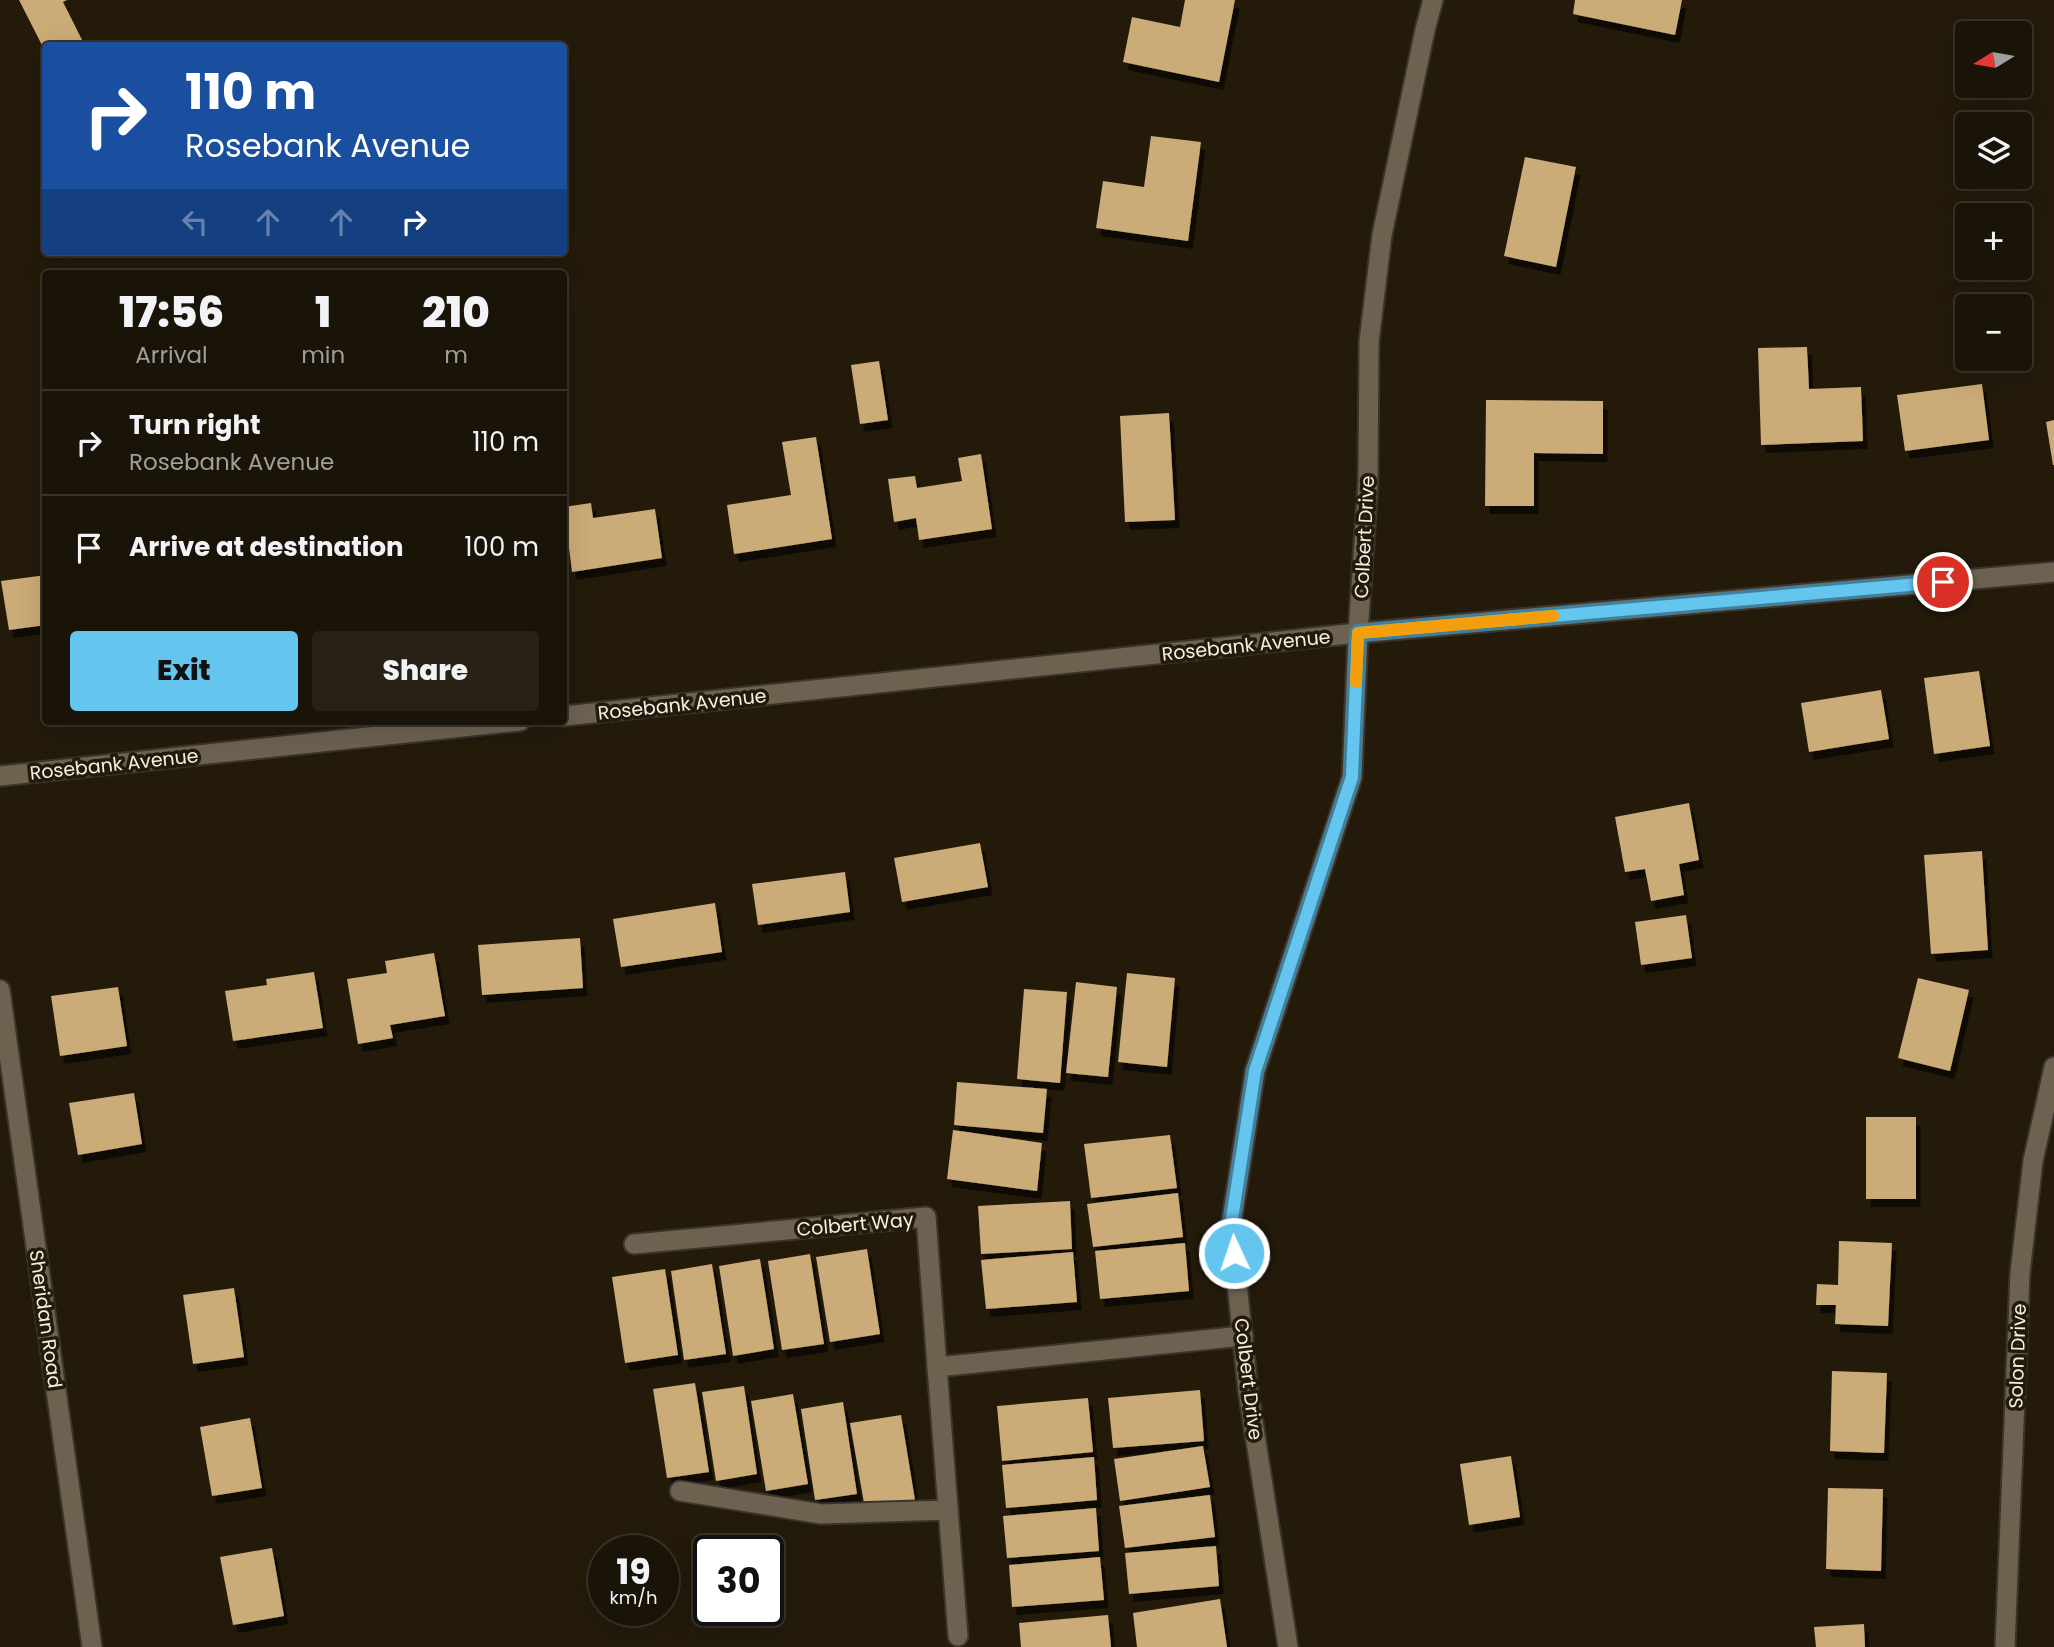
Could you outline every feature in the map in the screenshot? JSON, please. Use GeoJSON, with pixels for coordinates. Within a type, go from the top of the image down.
{"type":"FeatureCollection","features":[{"type":"Feature","properties":{"kind":"street","name":"Colbert Drive"},"geometry":{"type":"LineString","coordinates":[[1288,1647],[1248,1390],[1231,1225],[1255,1071],[1352,777],[1368,482],[1368,342],[1382,235],[1424,30],[1433,0]]}},
{"type":"Feature","properties":{"kind":"street","name":"Rosebank Avenue"},"geometry":{"type":"LineString","coordinates":[[567,716],[1358,633],[2054,572]]}},
{"type":"Feature","properties":{"kind":"street","name":"Rosebank Avenue"},"geometry":{"type":"LineString","coordinates":[[0,776],[482,725]]}},
{"type":"Feature","properties":{"kind":"street","name":"Sheridan Road"},"geometry":{"type":"LineString","coordinates":[[0,990],[92,1647]]}},
{"type":"Feature","properties":{"kind":"street","name":"Solon Drive"},"geometry":{"type":"LineString","coordinates":[[2005,1647],[2020,1273],[2033,1161],[2054,1067]]}},
{"type":"Feature","properties":{"kind":"street","name":"Colbert Way"},"geometry":{"type":"LineString","coordinates":[[634,1244],[926,1217],[958,1636]]}},
{"type":"Feature","properties":{"kind":"street"},"geometry":{"type":"LineString","coordinates":[[937,1367],[1242,1336]]}},
{"type":"Feature","properties":{"kind":"street"},"geometry":{"type":"LineString","coordinates":[[680,1491],[821,1514],[948,1510]]}},
{"type":"Feature","properties":{"kind":"building"},"geometry":{"type":"Polygon","coordinates":[[[19,0],[67,0],[63,2],[83,42],[42,42],[42,45],[19,0]]]}},
{"type":"Feature","properties":{"kind":"building"},"geometry":{"type":"Polygon","coordinates":[[[1185,0],[1235,0],[1219,82],[1123,62],[1132,17],[1180,27],[1185,0]]]}},
{"type":"Feature","properties":{"kind":"building"},"geometry":{"type":"Polygon","coordinates":[[[1575,0],[1682,0],[1675,35],[1573,14],[1575,0]]]}},
{"type":"Feature","properties":{"kind":"building"},"geometry":{"type":"Polygon","coordinates":[[[1151,136],[1201,142],[1188,241],[1096,228],[1103,181],[1144,187],[1151,136]]]}},
{"type":"Feature","properties":{"kind":"building"},"geometry":{"type":"Polygon","coordinates":[[[1525,157],[1576,167],[1556,267],[1504,256],[1525,157]]]}},
{"type":"Feature","properties":{"kind":"building"},"geometry":{"type":"Polygon","coordinates":[[[1807,347],[1809,389],[1861,387],[1863,441],[1761,445],[1758,348],[1807,347]]]}},
{"type":"Feature","properties":{"kind":"building"},"geometry":{"type":"Polygon","coordinates":[[[879,361],[888,420],[860,424],[851,365],[879,361]]]}},
{"type":"Feature","properties":{"kind":"building"},"geometry":{"type":"Polygon","coordinates":[[[1982,384],[1989,440],[1905,451],[1897,395],[1982,384]]]}},
{"type":"Feature","properties":{"kind":"building"},"geometry":{"type":"Polygon","coordinates":[[[1486,400],[1603,401],[1603,454],[1534,453],[1534,506],[1485,506],[1486,400]]]}},
{"type":"Feature","properties":{"kind":"building"},"geometry":{"type":"Polygon","coordinates":[[[1169,413],[1175,520],[1125,522],[1120,416],[1169,413]]]}},
{"type":"Feature","properties":{"kind":"building"},"geometry":{"type":"Polygon","coordinates":[[[2054,420],[2054,465],[2053,465],[2046,422],[2054,420]]]}},
{"type":"Feature","properties":{"kind":"building"},"geometry":{"type":"Polygon","coordinates":[[[816,437],[832,539],[734,554],[727,505],[791,495],[782,442],[816,437]]]}},
{"type":"Feature","properties":{"kind":"building"},"geometry":{"type":"Polygon","coordinates":[[[981,454],[992,529],[919,540],[916,518],[894,522],[888,479],[915,476],[917,488],[962,481],[958,458],[981,454]]]}},
{"type":"Feature","properties":{"kind":"building"},"geometry":{"type":"Polygon","coordinates":[[[591,503],[593,518],[655,509],[662,558],[572,572],[567,507],[591,503]]]}},
{"type":"Feature","properties":{"kind":"building"},"geometry":{"type":"Polygon","coordinates":[[[42,576],[42,626],[9,630],[1,581],[42,576]]]}},
{"type":"Feature","properties":{"kind":"building"},"geometry":{"type":"Polygon","coordinates":[[[1979,671],[1990,746],[1934,754],[1924,678],[1979,671]]]}},
{"type":"Feature","properties":{"kind":"building"},"geometry":{"type":"Polygon","coordinates":[[[1881,690],[1889,739],[1809,752],[1801,703],[1881,690]]]}},
{"type":"Feature","properties":{"kind":"building"},"geometry":{"type":"Polygon","coordinates":[[[1689,803],[1699,860],[1679,864],[1684,895],[1651,901],[1645,869],[1625,872],[1615,817],[1689,803]]]}},
{"type":"Feature","properties":{"kind":"building"},"geometry":{"type":"Polygon","coordinates":[[[980,843],[988,887],[902,902],[894,858],[980,843]]]}},
{"type":"Feature","properties":{"kind":"building"},"geometry":{"type":"Polygon","coordinates":[[[1982,851],[1988,950],[1931,954],[1924,855],[1982,851]]]}},
{"type":"Feature","properties":{"kind":"building"},"geometry":{"type":"Polygon","coordinates":[[[845,872],[850,912],[758,925],[752,884],[845,872]]]}},
{"type":"Feature","properties":{"kind":"building"},"geometry":{"type":"Polygon","coordinates":[[[715,903],[722,952],[621,967],[613,919],[715,903]]]}},
{"type":"Feature","properties":{"kind":"building"},"geometry":{"type":"Polygon","coordinates":[[[1686,915],[1692,958],[1641,965],[1635,922],[1686,915]]]}},
{"type":"Feature","properties":{"kind":"building"},"geometry":{"type":"Polygon","coordinates":[[[580,938],[583,988],[482,995],[478,945],[580,938]]]}},
{"type":"Feature","properties":{"kind":"building"},"geometry":{"type":"Polygon","coordinates":[[[434,953],[445,1016],[390,1025],[393,1038],[358,1044],[347,979],[387,973],[385,961],[434,953]]]}},
{"type":"Feature","properties":{"kind":"building"},"geometry":{"type":"Polygon","coordinates":[[[314,972],[323,1028],[233,1041],[225,991],[267,985],[266,979],[314,972]]]}},
{"type":"Feature","properties":{"kind":"building"},"geometry":{"type":"Polygon","coordinates":[[[1127,973],[1175,978],[1167,1067],[1118,1062],[1127,973]]]}},
{"type":"Feature","properties":{"kind":"building"},"geometry":{"type":"Polygon","coordinates":[[[1918,978],[1969,990],[1950,1071],[1898,1058],[1918,978]]]}},
{"type":"Feature","properties":{"kind":"building"},"geometry":{"type":"Polygon","coordinates":[[[1076,982],[1117,987],[1108,1077],[1066,1073],[1076,982]]]}},
{"type":"Feature","properties":{"kind":"building"},"geometry":{"type":"Polygon","coordinates":[[[118,987],[127,1046],[60,1056],[51,996],[118,987]]]}},
{"type":"Feature","properties":{"kind":"building"},"geometry":{"type":"Polygon","coordinates":[[[1024,989],[1067,992],[1060,1083],[1017,1079],[1024,989]]]}},
{"type":"Feature","properties":{"kind":"building"},"geometry":{"type":"Polygon","coordinates":[[[957,1082],[1047,1089],[1043,1133],[954,1125],[957,1082]]]}},
{"type":"Feature","properties":{"kind":"building"},"geometry":{"type":"Polygon","coordinates":[[[134,1093],[142,1144],[78,1155],[69,1103],[134,1093]]]}},
{"type":"Feature","properties":{"kind":"building"},"geometry":{"type":"Polygon","coordinates":[[[1866,1117],[1916,1117],[1916,1199],[1866,1199],[1866,1117]]]}},
{"type":"Feature","properties":{"kind":"building"},"geometry":{"type":"Polygon","coordinates":[[[953,1130],[1042,1143],[1037,1191],[947,1179],[953,1130]]]}},
{"type":"Feature","properties":{"kind":"building"},"geometry":{"type":"Polygon","coordinates":[[[1170,1135],[1177,1188],[1091,1198],[1084,1144],[1170,1135]]]}},
{"type":"Feature","properties":{"kind":"building"},"geometry":{"type":"Polygon","coordinates":[[[1178,1193],[1183,1237],[1093,1247],[1087,1204],[1178,1193]]]}},
{"type":"Feature","properties":{"kind":"building"},"geometry":{"type":"Polygon","coordinates":[[[1070,1201],[1072,1249],[981,1254],[978,1206],[1070,1201]]]}},
{"type":"Feature","properties":{"kind":"building"},"geometry":{"type":"Polygon","coordinates":[[[1839,1241],[1892,1243],[1888,1326],[1835,1324],[1836,1305],[1816,1305],[1817,1284],[1838,1285],[1839,1241]]]}},
{"type":"Feature","properties":{"kind":"building"},"geometry":{"type":"Polygon","coordinates":[[[1185,1243],[1189,1291],[1100,1299],[1095,1251],[1185,1243]]]}},
{"type":"Feature","properties":{"kind":"building"},"geometry":{"type":"Polygon","coordinates":[[[867,1249],[880,1334],[830,1342],[816,1257],[867,1249]]]}},
{"type":"Feature","properties":{"kind":"building"},"geometry":{"type":"Polygon","coordinates":[[[1073,1252],[1077,1302],[986,1309],[981,1260],[1073,1252]]]}},
{"type":"Feature","properties":{"kind":"building"},"geometry":{"type":"Polygon","coordinates":[[[810,1254],[824,1344],[782,1350],[768,1261],[810,1254]]]}},
{"type":"Feature","properties":{"kind":"building"},"geometry":{"type":"Polygon","coordinates":[[[760,1259],[774,1349],[733,1356],[719,1266],[760,1259]]]}},
{"type":"Feature","properties":{"kind":"building"},"geometry":{"type":"Polygon","coordinates":[[[712,1264],[726,1354],[684,1360],[671,1271],[712,1264]]]}},
{"type":"Feature","properties":{"kind":"building"},"geometry":{"type":"Polygon","coordinates":[[[665,1269],[678,1355],[625,1363],[612,1277],[665,1269]]]}},
{"type":"Feature","properties":{"kind":"building"},"geometry":{"type":"Polygon","coordinates":[[[234,1288],[244,1357],[193,1364],[183,1295],[234,1288]]]}},
{"type":"Feature","properties":{"kind":"building"},"geometry":{"type":"Polygon","coordinates":[[[1832,1371],[1887,1373],[1884,1453],[1830,1451],[1832,1371]]]}},
{"type":"Feature","properties":{"kind":"building"},"geometry":{"type":"Polygon","coordinates":[[[695,1383],[709,1472],[667,1478],[653,1389],[695,1383]]]}},
{"type":"Feature","properties":{"kind":"building"},"geometry":{"type":"Polygon","coordinates":[[[744,1386],[757,1474],[716,1481],[702,1392],[744,1386]]]}},
{"type":"Feature","properties":{"kind":"building"},"geometry":{"type":"Polygon","coordinates":[[[1200,1390],[1204,1441],[1113,1448],[1108,1398],[1200,1390]]]}},
{"type":"Feature","properties":{"kind":"building"},"geometry":{"type":"Polygon","coordinates":[[[793,1394],[808,1484],[766,1491],[751,1401],[793,1394]]]}},
{"type":"Feature","properties":{"kind":"building"},"geometry":{"type":"Polygon","coordinates":[[[1088,1398],[1093,1452],[1002,1461],[997,1406],[1088,1398]]]}},
{"type":"Feature","properties":{"kind":"building"},"geometry":{"type":"Polygon","coordinates":[[[843,1402],[857,1494],[815,1500],[801,1409],[843,1402]]]}},
{"type":"Feature","properties":{"kind":"building"},"geometry":{"type":"Polygon","coordinates":[[[901,1415],[915,1500],[865,1509],[850,1423],[901,1415]]]}},
{"type":"Feature","properties":{"kind":"building"},"geometry":{"type":"Polygon","coordinates":[[[250,1418],[262,1488],[212,1496],[200,1427],[250,1418]]]}},
{"type":"Feature","properties":{"kind":"building"},"geometry":{"type":"Polygon","coordinates":[[[1203,1446],[1210,1487],[1120,1501],[1114,1459],[1203,1446]]]}},
{"type":"Feature","properties":{"kind":"building"},"geometry":{"type":"Polygon","coordinates":[[[1511,1456],[1520,1517],[1469,1525],[1460,1464],[1511,1456]]]}},
{"type":"Feature","properties":{"kind":"building"},"geometry":{"type":"Polygon","coordinates":[[[1094,1457],[1097,1500],[1006,1508],[1002,1465],[1094,1457]]]}},
{"type":"Feature","properties":{"kind":"building"},"geometry":{"type":"Polygon","coordinates":[[[1828,1488],[1883,1489],[1881,1571],[1826,1569],[1828,1488]]]}},
{"type":"Feature","properties":{"kind":"building"},"geometry":{"type":"Polygon","coordinates":[[[1210,1495],[1215,1537],[1125,1548],[1119,1506],[1210,1495]]]}},
{"type":"Feature","properties":{"kind":"building"},"geometry":{"type":"Polygon","coordinates":[[[1096,1508],[1099,1551],[1007,1558],[1003,1516],[1096,1508]]]}},
{"type":"Feature","properties":{"kind":"building"},"geometry":{"type":"Polygon","coordinates":[[[1216,1546],[1219,1586],[1129,1594],[1125,1553],[1216,1546]]]}},
{"type":"Feature","properties":{"kind":"building"},"geometry":{"type":"Polygon","coordinates":[[[272,1548],[284,1616],[233,1625],[220,1557],[272,1548]]]}},
{"type":"Feature","properties":{"kind":"building"},"geometry":{"type":"Polygon","coordinates":[[[1100,1557],[1104,1600],[1012,1607],[1009,1565],[1100,1557]]]}},
{"type":"Feature","properties":{"kind":"building"},"geometry":{"type":"Polygon","coordinates":[[[1220,1599],[1227,1647],[1137,1647],[1133,1613],[1220,1599]]]}},
{"type":"Feature","properties":{"kind":"building"},"geometry":{"type":"Polygon","coordinates":[[[1108,1615],[1111,1647],[1021,1647],[1019,1623],[1108,1615]]]}},
{"type":"Feature","properties":{"kind":"building"},"geometry":{"type":"Polygon","coordinates":[[[1864,1624],[1865,1647],[1816,1647],[1814,1627],[1864,1624]]]}},
{"type":"Feature","properties":{"kind":"slow traffic"},"geometry":{"type":"LineString","coordinates":[[1356,682],[1358,633],[1553,616]]}},
{"type":"Feature","properties":{"kind":"route"},"geometry":{"type":"LineString","coordinates":[[1234,1253],[1231,1225],[1255,1071],[1352,777],[1358,633],[1943,582]]}}]}
